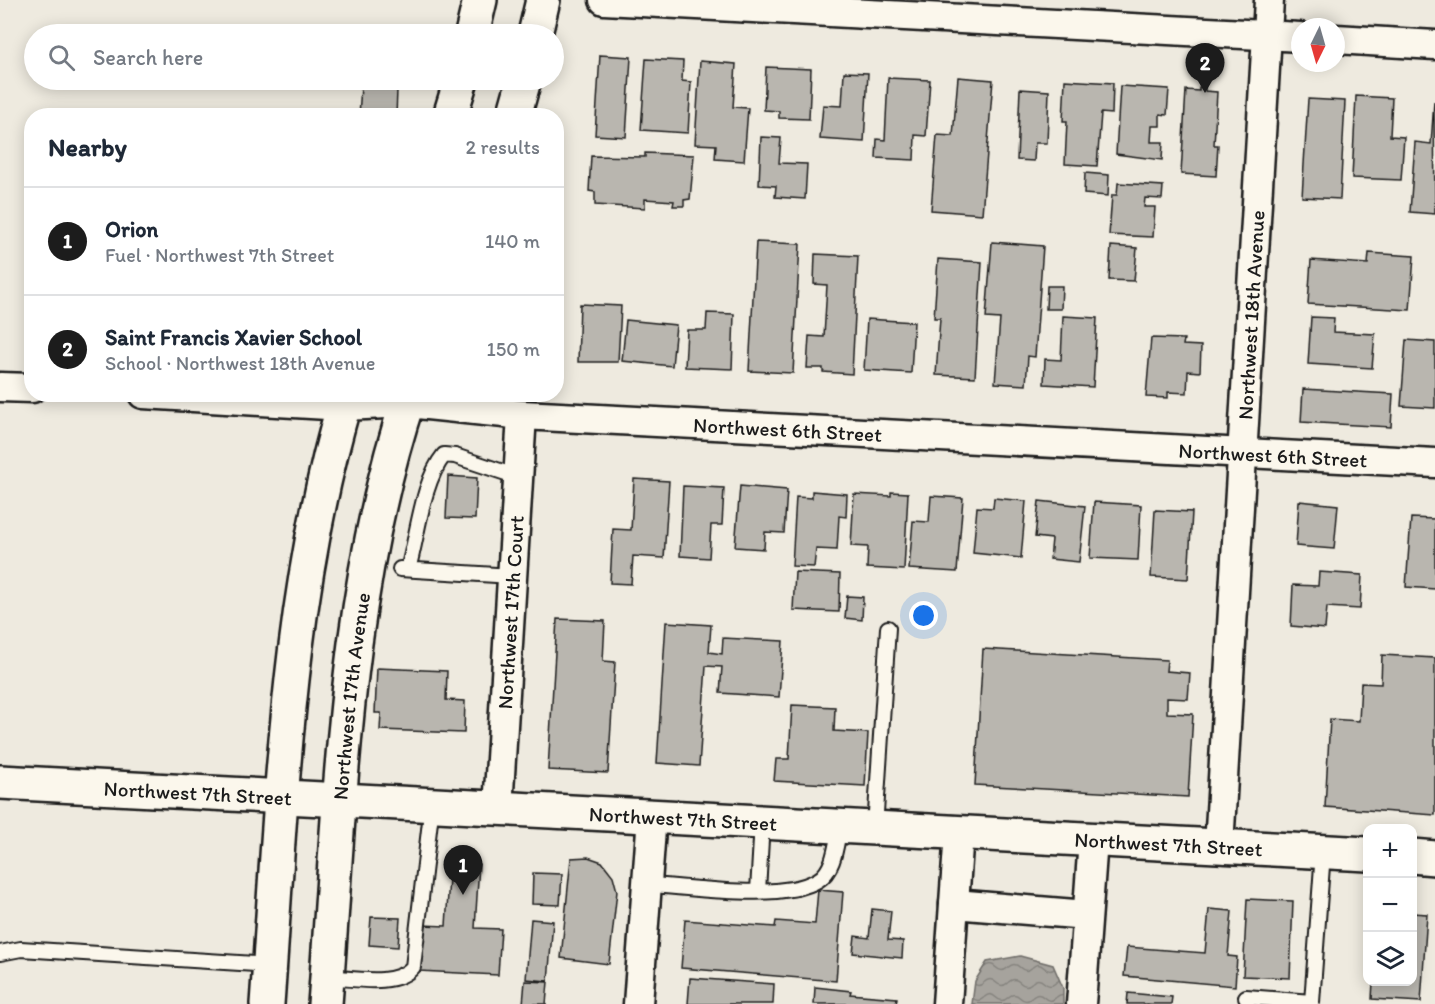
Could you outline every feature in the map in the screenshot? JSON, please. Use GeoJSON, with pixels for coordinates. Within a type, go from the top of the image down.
{"type":"FeatureCollection","features":[{"type":"Feature","properties":{"kind":"main road"},"geometry":{"type":"LineString","coordinates":[[474,24],[480,0]]}},
{"type":"Feature","properties":{"kind":"main road"},"geometry":{"type":"LineString","coordinates":[[537,24],[543,0]]}},
{"type":"Feature","properties":{"kind":"main road"},"geometry":{"type":"LineString","coordinates":[[452,108],[458,90]]}},
{"type":"Feature","properties":{"kind":"main road"},"geometry":{"type":"LineString","coordinates":[[516,108],[521,90]]}},
{"type":"Feature","properties":{"kind":"main road"},"geometry":{"type":"LineString","coordinates":[[267,1004],[292,666],[304,576],[323,481],[344,402]]}},
{"type":"Feature","properties":{"kind":"main road","name":"Northwest 17th Avenue"},"geometry":{"type":"LineString","coordinates":[[326,991],[351,672],[364,578],[382,497],[408,402]]}},
{"type":"Feature","properties":{"kind":"main road","name":"Northwest 7th Street"},"geometry":{"type":"LineString","coordinates":[[0,782],[1363,854]]}},
{"type":"Feature","properties":{"kind":"main road"},"geometry":{"type":"LineString","coordinates":[[1417,856],[1435,858]]}},
{"type":"Feature","properties":{"kind":"street"},"geometry":{"type":"LineString","coordinates":[[604,0],[1291,36]]}},
{"type":"Feature","properties":{"kind":"street","name":"Northwest 18th Avenue"},"geometry":{"type":"LineString","coordinates":[[1219,846],[1269,0]]}},
{"type":"Feature","properties":{"kind":"street"},"geometry":{"type":"LineString","coordinates":[[1345,40],[1435,45]]}},
{"type":"Feature","properties":{"kind":"street"},"geometry":{"type":"LineString","coordinates":[[0,387],[24,388]]}},
{"type":"Feature","properties":{"kind":"street","name":"Northwest 6th Street"},"geometry":{"type":"LineString","coordinates":[[430,402],[522,415],[1435,463]]}},
{"type":"Feature","properties":{"kind":"street","name":"Northwest 17th Court"},"geometry":{"type":"LineString","coordinates":[[498,808],[522,415]]}},
{"type":"Feature","properties":{"kind":"street"},"geometry":{"type":"LineString","coordinates":[[638,1004],[649,885],[652,816]]}},
{"type":"Feature","properties":{"kind":"street"},"geometry":{"type":"LineString","coordinates":[[947,1004],[959,832]]}},
{"type":"Feature","properties":{"kind":"street"},"geometry":{"type":"LineString","coordinates":[[1082,1004],[1093,840]]}},
{"type":"Feature","properties":{"kind":"street"},"geometry":{"type":"LineString","coordinates":[[954,904],[1087,915]]}},
{"type":"Feature","properties":{"kind":"lane"},"geometry":{"type":"LineString","coordinates":[[512,576],[404,569],[430,480],[436,465],[444,455],[455,456],[518,477]]}},
{"type":"Feature","properties":{"kind":"lane"},"geometry":{"type":"LineString","coordinates":[[874,828],[888,628]]}},
{"type":"Feature","properties":{"kind":"lane"},"geometry":{"type":"LineString","coordinates":[[326,991],[407,974],[413,967],[432,804]]}},
{"type":"Feature","properties":{"kind":"lane"},"geometry":{"type":"LineString","coordinates":[[758,891],[762,822]]}},
{"type":"Feature","properties":{"kind":"lane"},"geometry":{"type":"LineString","coordinates":[[649,885],[771,892],[819,880],[832,863],[840,826]]}},
{"type":"Feature","properties":{"kind":"lane"},"geometry":{"type":"LineString","coordinates":[[1246,997],[1312,1002],[1323,852]]}},
{"type":"Feature","properties":{"kind":"lane"},"geometry":{"type":"LineString","coordinates":[[0,952],[21,948],[270,964]]}},
{"type":"Feature","properties":{"kind":"water"},"geometry":{"type":"Polygon","coordinates":[[[1020,956],[1053,965],[1063,988],[1063,1004],[972,1004],[975,981],[987,962],[1020,956]]]}},
{"type":"Feature","properties":{"kind":"building"},"geometry":{"type":"Polygon","coordinates":[[[600,55],[631,57],[626,137],[595,135],[600,55]]]}},
{"type":"Feature","properties":{"kind":"building"},"geometry":{"type":"Polygon","coordinates":[[[646,59],[683,61],[682,81],[691,82],[688,133],[641,130],[646,59]]]}},
{"type":"Feature","properties":{"kind":"building"},"geometry":{"type":"Polygon","coordinates":[[[700,61],[736,64],[733,107],[748,108],[744,161],[715,159],[716,145],[695,144],[700,61]]]}},
{"type":"Feature","properties":{"kind":"building"},"geometry":{"type":"Polygon","coordinates":[[[766,67],[811,69],[809,119],[779,118],[779,111],[764,110],[766,67]]]}},
{"type":"Feature","properties":{"kind":"building"},"geometry":{"type":"Polygon","coordinates":[[[844,72],[868,73],[864,142],[820,139],[823,105],[842,106],[844,72]]]}},
{"type":"Feature","properties":{"kind":"building"},"geometry":{"type":"Polygon","coordinates":[[[958,77],[993,80],[982,214],[931,210],[937,135],[953,136],[958,77]]]}},
{"type":"Feature","properties":{"kind":"building"},"geometry":{"type":"Polygon","coordinates":[[[888,78],[930,80],[926,136],[915,135],[914,160],[876,158],[877,139],[885,140],[888,78]]]}},
{"type":"Feature","properties":{"kind":"building"},"geometry":{"type":"Polygon","coordinates":[[[1065,80],[1113,83],[1112,114],[1101,113],[1097,166],[1065,164],[1067,121],[1063,121],[1065,80]]]}},
{"type":"Feature","properties":{"kind":"building"},"geometry":{"type":"Polygon","coordinates":[[[1120,86],[1169,89],[1167,115],[1160,114],[1160,126],[1152,126],[1151,142],[1163,142],[1162,160],[1116,154],[1120,86]]]}},
{"type":"Feature","properties":{"kind":"building"},"geometry":{"type":"Polygon","coordinates":[[[1199,87],[1205,87],[1205,91],[1217,92],[1214,145],[1218,145],[1216,176],[1181,174],[1186,90],[1199,91],[1199,87]]]}},
{"type":"Feature","properties":{"kind":"building"},"geometry":{"type":"Polygon","coordinates":[[[1020,89],[1049,91],[1047,143],[1035,143],[1034,161],[1017,160],[1020,89]]]}},
{"type":"Feature","properties":{"kind":"building"},"geometry":{"type":"Polygon","coordinates":[[[361,90],[397,90],[396,108],[360,108],[361,90]]]}},
{"type":"Feature","properties":{"kind":"building"},"geometry":{"type":"Polygon","coordinates":[[[1356,96],[1392,98],[1390,136],[1404,137],[1401,180],[1352,178],[1356,96]]]}},
{"type":"Feature","properties":{"kind":"building"},"geometry":{"type":"Polygon","coordinates":[[[1308,99],[1345,101],[1340,199],[1302,197],[1308,99]]]}},
{"type":"Feature","properties":{"kind":"building"},"geometry":{"type":"Polygon","coordinates":[[[1434,101],[1435,214],[1410,212],[1415,142],[1431,144],[1434,101]]]}},
{"type":"Feature","properties":{"kind":"building"},"geometry":{"type":"Polygon","coordinates":[[[761,137],[781,138],[779,163],[807,164],[805,199],[775,197],[776,186],[759,185],[761,137]]]}},
{"type":"Feature","properties":{"kind":"building"},"geometry":{"type":"Polygon","coordinates":[[[645,153],[694,155],[690,199],[684,200],[684,206],[673,206],[674,201],[645,199],[645,208],[595,205],[595,192],[589,191],[591,156],[645,157],[645,153]]]}},
{"type":"Feature","properties":{"kind":"building"},"geometry":{"type":"Polygon","coordinates":[[[1085,173],[1109,175],[1108,196],[1084,194],[1085,173]]]}},
{"type":"Feature","properties":{"kind":"building"},"geometry":{"type":"Polygon","coordinates":[[[1118,183],[1163,186],[1162,199],[1145,198],[1144,207],[1155,207],[1153,237],[1109,235],[1112,195],[1117,195],[1118,183]]]}},
{"type":"Feature","properties":{"kind":"building"},"geometry":{"type":"Polygon","coordinates":[[[756,242],[800,244],[793,373],[749,371],[756,242]]]}},
{"type":"Feature","properties":{"kind":"building"},"geometry":{"type":"Polygon","coordinates":[[[992,242],[1043,246],[1035,357],[1028,356],[1026,385],[995,383],[1000,319],[986,318],[992,242]]]}},
{"type":"Feature","properties":{"kind":"building"},"geometry":{"type":"Polygon","coordinates":[[[1111,246],[1137,248],[1134,281],[1109,280],[1111,246]]]}},
{"type":"Feature","properties":{"kind":"building"},"geometry":{"type":"Polygon","coordinates":[[[1369,253],[1414,256],[1410,310],[1308,304],[1311,260],[1368,264],[1369,253]]]}},
{"type":"Feature","properties":{"kind":"building"},"geometry":{"type":"Polygon","coordinates":[[[815,254],[858,256],[852,374],[823,372],[823,368],[807,368],[809,336],[824,337],[827,285],[814,284],[815,254]]]}},
{"type":"Feature","properties":{"kind":"building"},"geometry":{"type":"Polygon","coordinates":[[[938,259],[982,262],[975,377],[936,375],[940,318],[934,318],[938,259]]]}},
{"type":"Feature","properties":{"kind":"building"},"geometry":{"type":"Polygon","coordinates":[[[1047,286],[1062,286],[1061,309],[1046,309],[1047,286]]]}},
{"type":"Feature","properties":{"kind":"building"},"geometry":{"type":"Polygon","coordinates":[[[580,304],[621,306],[618,362],[578,362],[580,304]]]}},
{"type":"Feature","properties":{"kind":"building"},"geometry":{"type":"Polygon","coordinates":[[[707,313],[734,314],[732,369],[685,367],[687,330],[706,330],[707,313]]]}},
{"type":"Feature","properties":{"kind":"building"},"geometry":{"type":"Polygon","coordinates":[[[1063,316],[1097,318],[1093,387],[1044,384],[1045,359],[1061,360],[1063,316]]]}},
{"type":"Feature","properties":{"kind":"building"},"geometry":{"type":"Polygon","coordinates":[[[1311,317],[1334,318],[1333,332],[1375,334],[1372,368],[1308,364],[1311,317]]]}},
{"type":"Feature","properties":{"kind":"building"},"geometry":{"type":"Polygon","coordinates":[[[867,319],[914,322],[911,373],[864,370],[867,319]]]}},
{"type":"Feature","properties":{"kind":"building"},"geometry":{"type":"Polygon","coordinates":[[[626,320],[676,325],[672,366],[622,361],[626,320]]]}},
{"type":"Feature","properties":{"kind":"building"},"geometry":{"type":"Polygon","coordinates":[[[1151,338],[1184,339],[1183,345],[1201,346],[1200,372],[1188,371],[1187,393],[1168,392],[1168,398],[1146,397],[1151,338]]]}},
{"type":"Feature","properties":{"kind":"building"},"geometry":{"type":"Polygon","coordinates":[[[1406,340],[1435,342],[1435,408],[1401,406],[1406,340]]]}},
{"type":"Feature","properties":{"kind":"building"},"geometry":{"type":"Polygon","coordinates":[[[1303,389],[1393,394],[1391,427],[1301,422],[1303,389]]]}},
{"type":"Feature","properties":{"kind":"building"},"geometry":{"type":"Polygon","coordinates":[[[448,476],[477,478],[475,519],[446,518],[448,476]]]}},
{"type":"Feature","properties":{"kind":"building"},"geometry":{"type":"Polygon","coordinates":[[[634,479],[669,481],[664,558],[633,556],[631,584],[610,583],[613,529],[631,530],[634,479]]]}},
{"type":"Feature","properties":{"kind":"building"},"geometry":{"type":"Polygon","coordinates":[[[683,486],[724,488],[722,525],[711,525],[709,558],[680,556],[683,486]]]}},
{"type":"Feature","properties":{"kind":"building"},"geometry":{"type":"Polygon","coordinates":[[[740,486],[787,490],[784,533],[765,532],[764,549],[735,547],[740,486]]]}},
{"type":"Feature","properties":{"kind":"building"},"geometry":{"type":"Polygon","coordinates":[[[812,491],[847,494],[846,517],[839,516],[837,550],[816,549],[814,567],[792,566],[796,497],[812,498],[812,491]]]}},
{"type":"Feature","properties":{"kind":"building"},"geometry":{"type":"Polygon","coordinates":[[[891,492],[908,493],[904,570],[867,568],[868,547],[851,546],[854,494],[891,496],[891,492]]]}},
{"type":"Feature","properties":{"kind":"building"},"geometry":{"type":"Polygon","coordinates":[[[931,496],[963,498],[957,572],[909,569],[913,521],[929,522],[931,496]]]}},
{"type":"Feature","properties":{"kind":"building"},"geometry":{"type":"Polygon","coordinates":[[[994,498],[1026,501],[1021,558],[973,553],[977,507],[993,508],[994,498]]]}},
{"type":"Feature","properties":{"kind":"building"},"geometry":{"type":"Polygon","coordinates":[[[1039,501],[1085,506],[1079,562],[1050,559],[1052,539],[1035,537],[1039,501]]]}},
{"type":"Feature","properties":{"kind":"building"},"geometry":{"type":"Polygon","coordinates":[[[1299,501],[1338,505],[1334,549],[1296,546],[1299,501]]]}},
{"type":"Feature","properties":{"kind":"building"},"geometry":{"type":"Polygon","coordinates":[[[1094,502],[1141,505],[1138,560],[1090,558],[1094,502]]]}},
{"type":"Feature","properties":{"kind":"building"},"geometry":{"type":"Polygon","coordinates":[[[1155,510],[1192,512],[1188,579],[1151,577],[1155,510]]]}},
{"type":"Feature","properties":{"kind":"building"},"geometry":{"type":"Polygon","coordinates":[[[1411,518],[1435,519],[1435,589],[1406,587],[1411,518]]]}},
{"type":"Feature","properties":{"kind":"building"},"geometry":{"type":"Polygon","coordinates":[[[795,572],[840,574],[839,612],[793,610],[795,572]]]}},
{"type":"Feature","properties":{"kind":"building"},"geometry":{"type":"Polygon","coordinates":[[[1319,572],[1362,575],[1360,609],[1327,607],[1325,629],[1291,626],[1293,585],[1318,586],[1319,572]]]}},
{"type":"Feature","properties":{"kind":"building"},"geometry":{"type":"Polygon","coordinates":[[[847,596],[863,597],[862,620],[845,618],[847,596]]]}},
{"type":"Feature","properties":{"kind":"building"},"geometry":{"type":"Polygon","coordinates":[[[557,619],[605,621],[603,661],[615,662],[608,773],[548,770],[557,619]]]}},
{"type":"Feature","properties":{"kind":"building"},"geometry":{"type":"Polygon","coordinates":[[[666,622],[711,625],[709,652],[722,654],[723,638],[783,641],[779,697],[720,693],[722,667],[706,666],[699,766],[657,763],[666,622]]]}},
{"type":"Feature","properties":{"kind":"building"},"geometry":{"type":"Polygon","coordinates":[[[983,649],[1167,660],[1166,671],[1190,673],[1188,699],[1167,698],[1167,713],[1193,714],[1188,797],[975,785],[983,649]]]}},
{"type":"Feature","properties":{"kind":"building"},"geometry":{"type":"Polygon","coordinates":[[[1382,655],[1435,658],[1435,815],[1325,807],[1330,719],[1359,721],[1361,683],[1381,684],[1382,655]]]}},
{"type":"Feature","properties":{"kind":"building"},"geometry":{"type":"Polygon","coordinates":[[[377,668],[447,671],[446,700],[465,701],[464,733],[380,730],[381,713],[375,713],[377,668]]]}},
{"type":"Feature","properties":{"kind":"building"},"geometry":{"type":"Polygon","coordinates":[[[792,705],[835,707],[834,731],[868,733],[865,786],[774,781],[776,759],[789,759],[792,705]]]}},
{"type":"Feature","properties":{"kind":"building"},"geometry":{"type":"Polygon","coordinates":[[[588,857],[602,862],[613,876],[617,891],[609,964],[561,958],[571,858],[588,857]]]}},
{"type":"Feature","properties":{"kind":"building"},"geometry":{"type":"Polygon","coordinates":[[[450,862],[479,864],[475,928],[501,929],[498,975],[419,971],[422,925],[446,926],[450,862]]]}},
{"type":"Feature","properties":{"kind":"building"},"geometry":{"type":"Polygon","coordinates":[[[533,873],[562,874],[560,905],[532,904],[533,873]]]}},
{"type":"Feature","properties":{"kind":"building"},"geometry":{"type":"Polygon","coordinates":[[[818,890],[843,892],[836,981],[681,968],[685,920],[775,927],[776,921],[815,924],[818,890]]]}},
{"type":"Feature","properties":{"kind":"building"},"geometry":{"type":"Polygon","coordinates":[[[1247,899],[1293,901],[1290,978],[1243,976],[1247,899]]]}},
{"type":"Feature","properties":{"kind":"building"},"geometry":{"type":"Polygon","coordinates":[[[872,909],[891,911],[888,940],[903,941],[902,958],[853,953],[855,936],[869,938],[872,909]]]}},
{"type":"Feature","properties":{"kind":"building"},"geometry":{"type":"Polygon","coordinates":[[[1209,909],[1232,911],[1228,956],[1237,957],[1235,986],[1124,976],[1127,947],[1205,953],[1209,909]]]}},
{"type":"Feature","properties":{"kind":"building"},"geometry":{"type":"Polygon","coordinates":[[[1417,913],[1427,914],[1421,1002],[1372,999],[1373,986],[1417,986],[1417,913]]]}},
{"type":"Feature","properties":{"kind":"building"},"geometry":{"type":"Polygon","coordinates":[[[371,917],[400,918],[398,947],[369,945],[371,917]]]}},
{"type":"Feature","properties":{"kind":"building"},"geometry":{"type":"Polygon","coordinates":[[[531,919],[553,921],[548,981],[526,979],[531,919]]]}},
{"type":"Feature","properties":{"kind":"building"},"geometry":{"type":"Polygon","coordinates":[[[690,978],[774,984],[773,1004],[688,1004],[690,978]]]}},
{"type":"Feature","properties":{"kind":"building"},"geometry":{"type":"Polygon","coordinates":[[[525,981],[548,982],[546,1004],[523,1004],[525,981]]]}},
{"type":"Feature","properties":{"kind":"building"},"geometry":{"type":"Polygon","coordinates":[[[815,987],[851,991],[850,994],[897,998],[896,1004],[814,1004],[815,987]]]}},
{"type":"Feature","properties":{"kind":"building"},"geometry":{"type":"Polygon","coordinates":[[[1128,993],[1172,997],[1171,1004],[1127,1004],[1128,993]]]}},
{"type":"Feature","properties":{"kind":"place","name":"Saint Francis Xavier School"},"geometry":{"type":"Point","coordinates":[1205,93]}},
{"type":"Feature","properties":{"kind":"place","name":"Orion"},"geometry":{"type":"Point","coordinates":[463,895]}}]}
